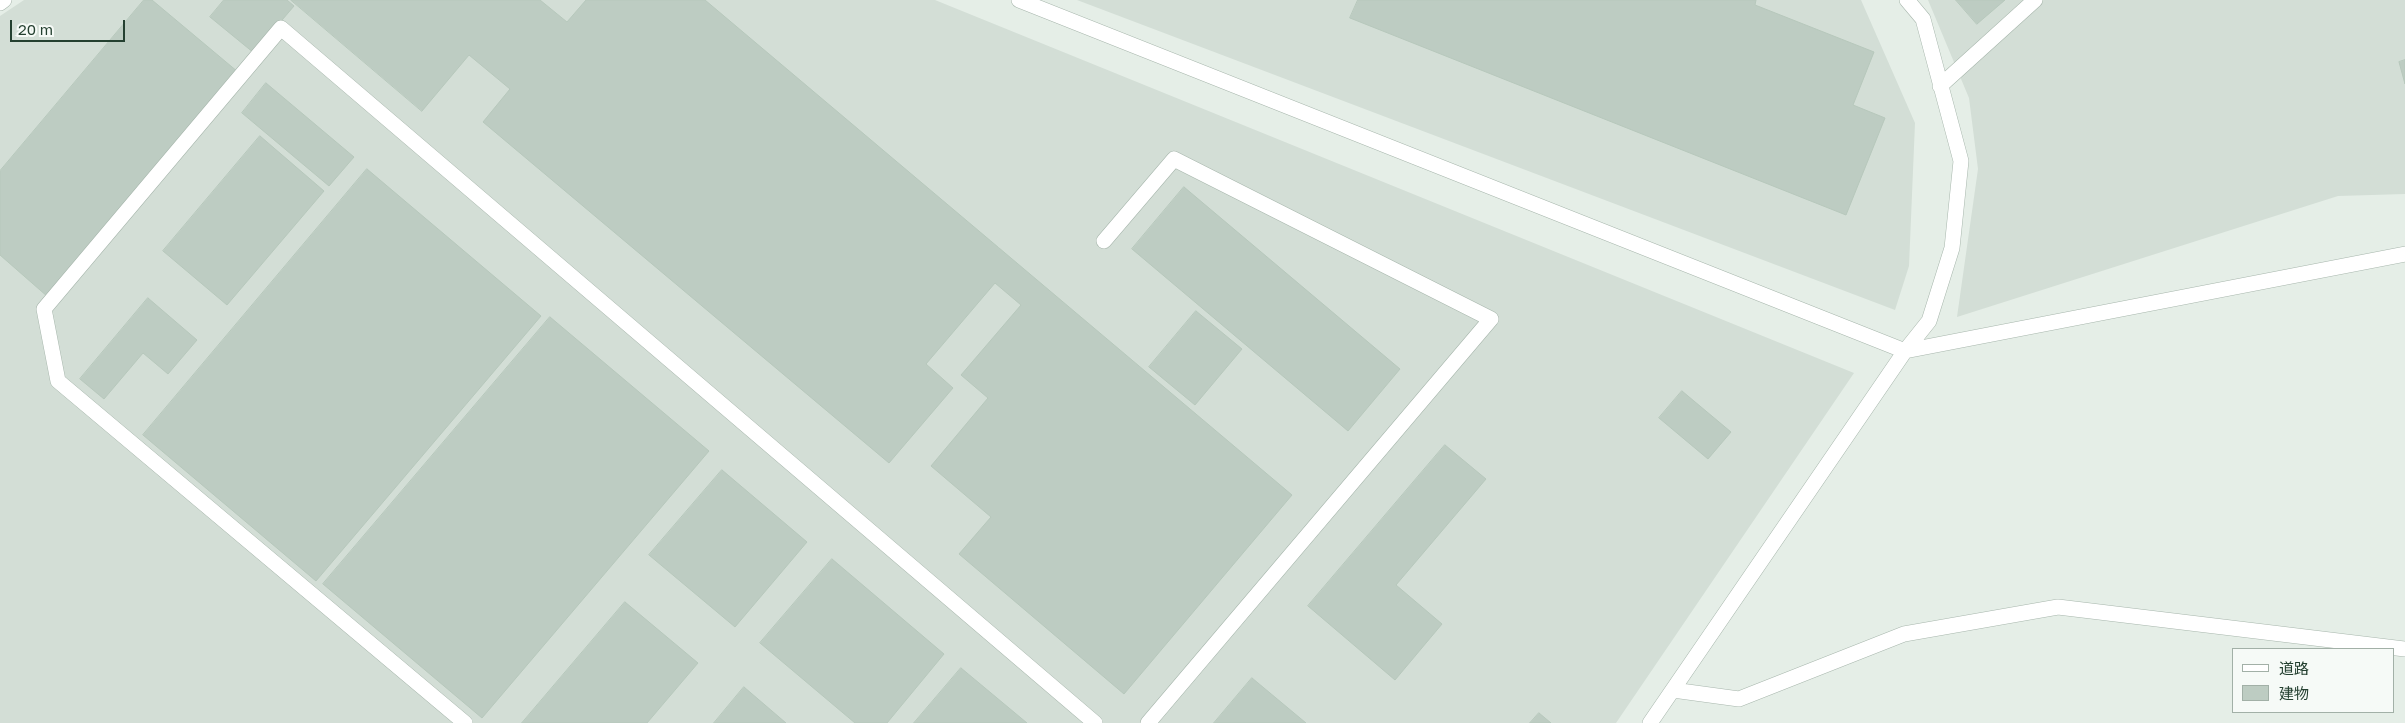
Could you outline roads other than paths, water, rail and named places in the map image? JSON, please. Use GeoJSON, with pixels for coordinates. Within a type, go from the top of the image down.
{"type":"FeatureCollection","features":[{"type":"Feature","properties":{"kind":"street"},"geometry":{"type":"LineString","coordinates":[[0,3],[4,0]]}},
{"type":"Feature","properties":{"kind":"street"},"geometry":{"type":"LineString","coordinates":[[1019,0],[1905,351],[2405,254]]}},
{"type":"Feature","properties":{"kind":"street"},"geometry":{"type":"LineString","coordinates":[[1650,723],[1905,351],[1929,321],[1952,248],[1961,161],[1923,20],[1907,0]]}},
{"type":"Feature","properties":{"kind":"street"},"geometry":{"type":"LineString","coordinates":[[1940,86],[2035,0]]}},
{"type":"Feature","properties":{"kind":"street"},"geometry":{"type":"LineString","coordinates":[[465,723],[58,382],[44,309],[281,28],[1095,723]]}},
{"type":"Feature","properties":{"kind":"street"},"geometry":{"type":"LineString","coordinates":[[1104,242],[1174,159],[1491,319],[1148,723]]}},
{"type":"Feature","properties":{"kind":"street"},"geometry":{"type":"LineString","coordinates":[[1673,690],[1739,699],[1904,634],[2058,607],[2405,649]]}}]}
